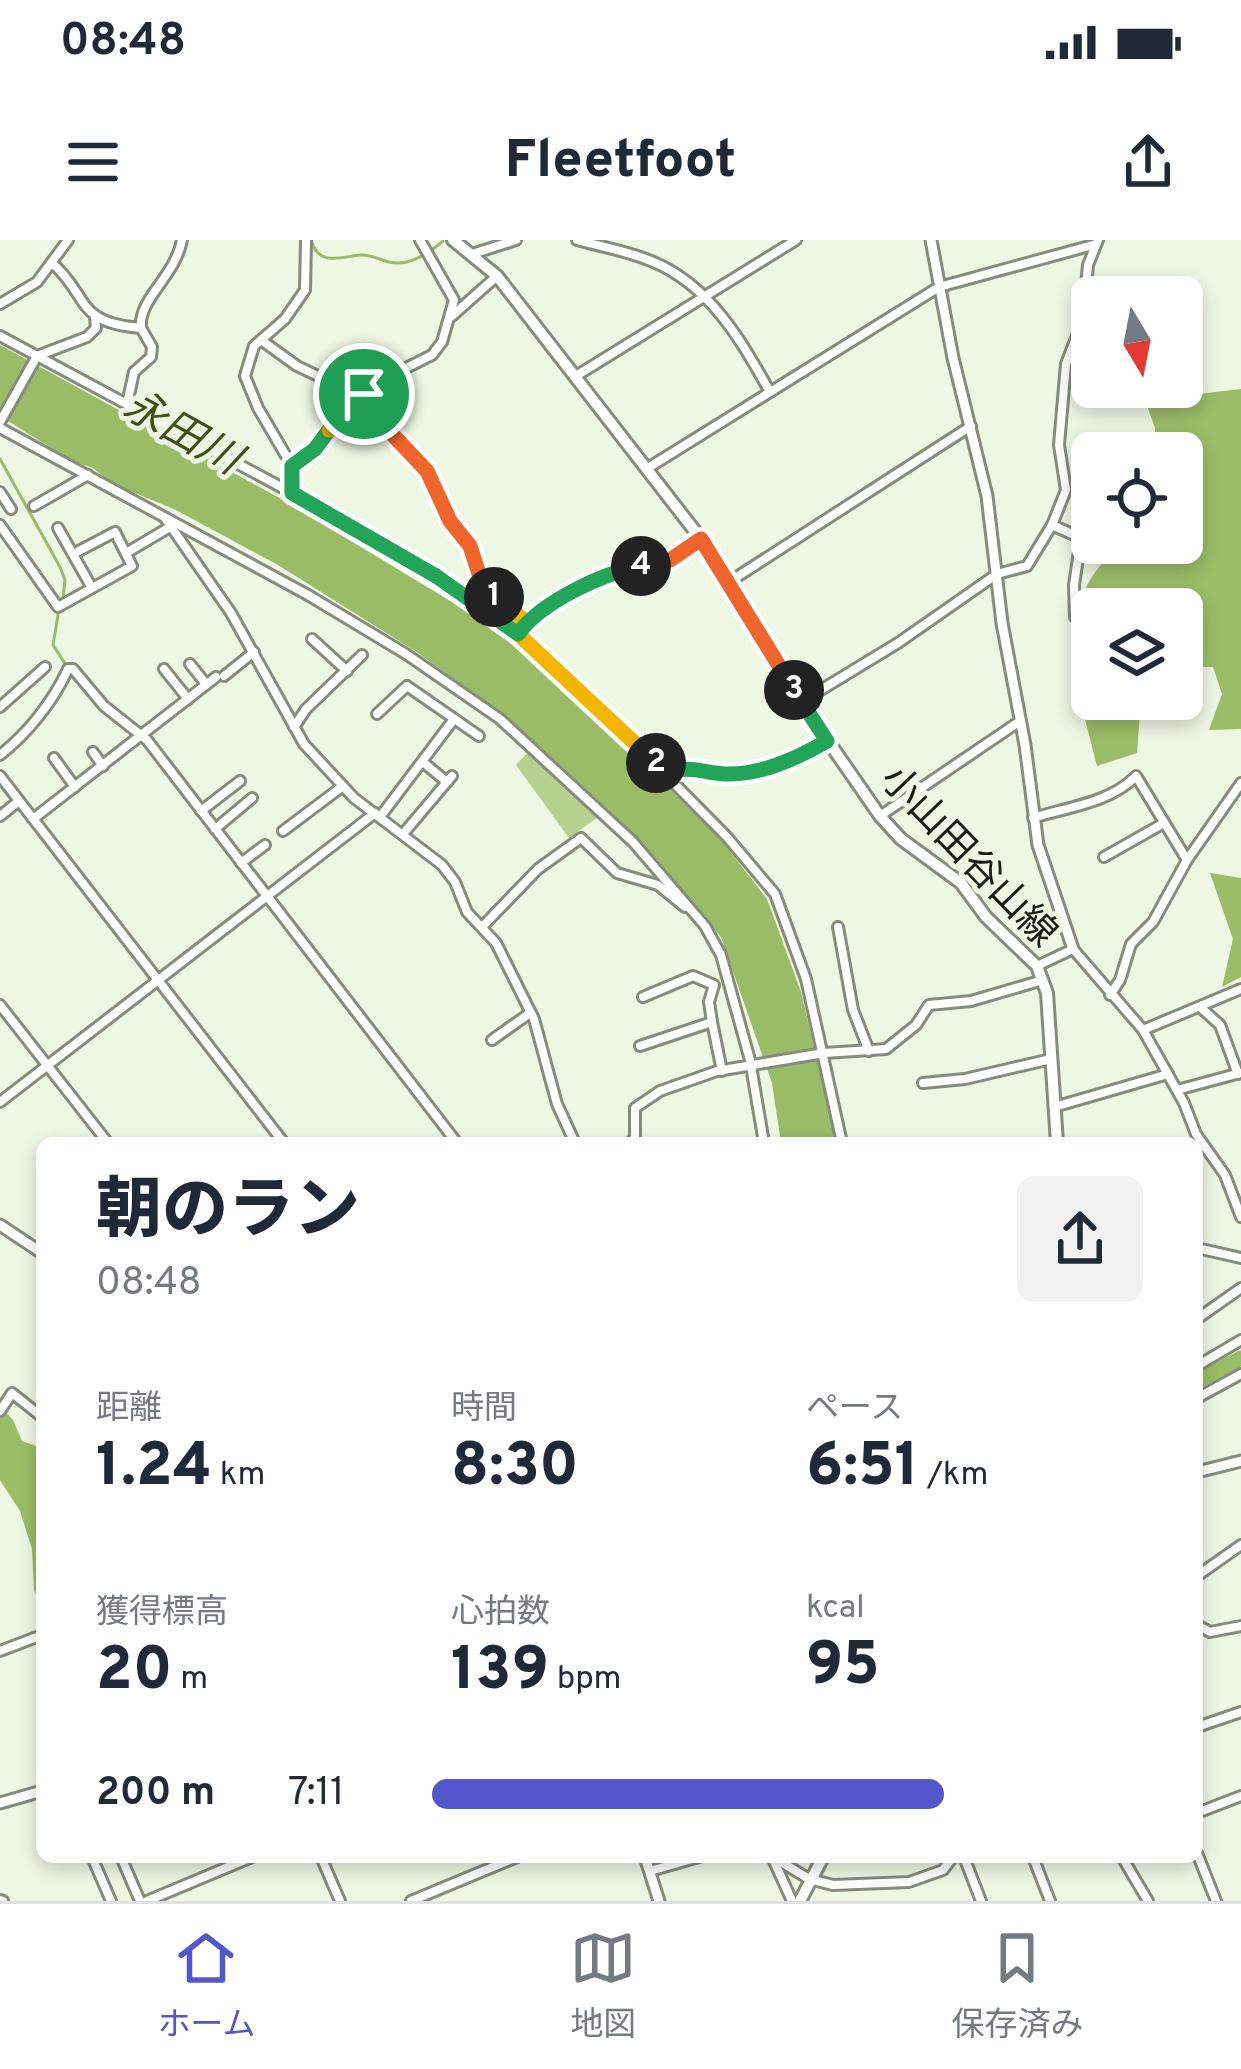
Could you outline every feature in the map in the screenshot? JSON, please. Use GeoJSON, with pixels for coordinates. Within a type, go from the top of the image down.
{"type":"FeatureCollection","features":[{"type":"Feature","properties":{"kind":"main road","name":"小山田谷山線"},"geometry":{"type":"LineString","coordinates":[[453,240],[497,277],[701,539],[801,702],[880,816],[901,839],[961,884],[1000,932],[1037,965],[1045,979],[1056,1137]]}},
{"type":"Feature","properties":{"kind":"main road"},"geometry":{"type":"LineString","coordinates":[[796,1901],[819,1863]]}},
{"type":"Feature","properties":{"kind":"street"},"geometry":{"type":"LineString","coordinates":[[0,304],[26,291],[68,240]]}},
{"type":"Feature","properties":{"kind":"street"},"geometry":{"type":"LineString","coordinates":[[127,404],[134,372],[152,353],[140,319],[147,301],[170,275],[182,240]]}},
{"type":"Feature","properties":{"kind":"street"},"geometry":{"type":"LineString","coordinates":[[292,493],[292,466],[248,386],[246,364],[305,290],[306,240]]}},
{"type":"Feature","properties":{"kind":"street"},"geometry":{"type":"LineString","coordinates":[[292,466],[315,449],[374,384],[432,355],[442,342],[451,317],[452,290],[420,240]]}},
{"type":"Feature","properties":{"kind":"street"},"geometry":{"type":"LineString","coordinates":[[471,254],[516,240]]}},
{"type":"Feature","properties":{"kind":"street"},"geometry":{"type":"LineString","coordinates":[[576,376],[796,240]]}},
{"type":"Feature","properties":{"kind":"street"},"geometry":{"type":"LineString","coordinates":[[931,240],[987,496],[1004,641],[1047,878],[1073,949],[1143,1030],[1199,1137]]}},
{"type":"Feature","properties":{"kind":"street"},"geometry":{"type":"LineString","coordinates":[[583,241],[652,261],[705,298],[730,324],[770,392]]}},
{"type":"Feature","properties":{"kind":"street"},"geometry":{"type":"LineString","coordinates":[[648,468],[938,287],[1096,242],[1083,318],[1066,364],[1059,445],[1066,490],[1027,566],[997,574],[898,643],[801,702]]}},
{"type":"Feature","properties":{"kind":"street"},"geometry":{"type":"LineString","coordinates":[[52,263],[95,317],[96,328],[87,338],[37,356],[0,425],[406,654],[500,719],[633,842],[689,907],[722,955],[752,1067],[763,1137]]}},
{"type":"Feature","properties":{"kind":"street"},"geometry":{"type":"LineString","coordinates":[[451,317],[497,277]]}},
{"type":"Feature","properties":{"kind":"street"},"geometry":{"type":"LineString","coordinates":[[95,317],[141,328]]}},
{"type":"Feature","properties":{"kind":"street"},"geometry":{"type":"LineString","coordinates":[[0,336],[440,578],[518,634],[667,774],[775,894],[806,979],[841,1137]]}},
{"type":"Feature","properties":{"kind":"street"},"geometry":{"type":"LineString","coordinates":[[261,340],[297,366],[363,396],[427,471],[450,521],[470,546],[487,589],[527,622]]}},
{"type":"Feature","properties":{"kind":"street"},"geometry":{"type":"LineString","coordinates":[[729,582],[970,426]]}},
{"type":"Feature","properties":{"kind":"street"},"geometry":{"type":"LineString","coordinates":[[34,506],[89,475]]}},
{"type":"Feature","properties":{"kind":"street"},"geometry":{"type":"LineString","coordinates":[[0,492],[11,509]]}},
{"type":"Feature","properties":{"kind":"street"},"geometry":{"type":"LineString","coordinates":[[165,517],[254,652],[304,744],[343,786],[450,874],[467,912],[496,944],[530,1012],[556,1104],[572,1137]]}},
{"type":"Feature","properties":{"kind":"street"},"geometry":{"type":"LineString","coordinates":[[0,525],[58,607],[132,566],[115,532],[73,554]]}},
{"type":"Feature","properties":{"kind":"street"},"geometry":{"type":"LineString","coordinates":[[1052,525],[1081,538],[1074,588]]}},
{"type":"Feature","properties":{"kind":"street"},"geometry":{"type":"LineString","coordinates":[[126,553],[170,527]]}},
{"type":"Feature","properties":{"kind":"street"},"geometry":{"type":"LineString","coordinates":[[58,528],[92,588]]}},
{"type":"Feature","properties":{"kind":"street"},"geometry":{"type":"LineString","coordinates":[[518,634],[527,622],[607,575],[670,560],[701,539]]}},
{"type":"Feature","properties":{"kind":"street"},"geometry":{"type":"LineString","coordinates":[[311,639],[346,671]]}},
{"type":"Feature","properties":{"kind":"street"},"geometry":{"type":"LineString","coordinates":[[33,819],[254,652]]}},
{"type":"Feature","properties":{"kind":"street"},"geometry":{"type":"LineString","coordinates":[[294,727],[306,709],[362,655]]}},
{"type":"Feature","properties":{"kind":"street"},"geometry":{"type":"LineString","coordinates":[[190,664],[206,684]]}},
{"type":"Feature","properties":{"kind":"street"},"geometry":{"type":"LineString","coordinates":[[0,707],[45,667]]}},
{"type":"Feature","properties":{"kind":"street"},"geometry":{"type":"LineString","coordinates":[[0,755],[28,733],[71,668],[104,706],[142,736],[452,1137]]}},
{"type":"Feature","properties":{"kind":"street"},"geometry":{"type":"LineString","coordinates":[[164,669],[188,699]]}},
{"type":"Feature","properties":{"kind":"street"},"geometry":{"type":"LineString","coordinates":[[377,714],[407,686],[479,736]]}},
{"type":"Feature","properties":{"kind":"street"},"geometry":{"type":"LineString","coordinates":[[165,696],[175,709]]}},
{"type":"Feature","properties":{"kind":"street"},"geometry":{"type":"LineString","coordinates":[[0,1102],[378,815],[424,763],[454,719]]}},
{"type":"Feature","properties":{"kind":"street"},"geometry":{"type":"LineString","coordinates":[[880,816],[1021,721]]}},
{"type":"Feature","properties":{"kind":"street"},"geometry":{"type":"LineString","coordinates":[[667,774],[683,769],[725,774],[757,770],[794,760],[827,741]]}},
{"type":"Feature","properties":{"kind":"street"},"geometry":{"type":"LineString","coordinates":[[93,752],[103,766]]}},
{"type":"Feature","properties":{"kind":"street"},"geometry":{"type":"LineString","coordinates":[[54,758],[75,787]]}},
{"type":"Feature","properties":{"kind":"street"},"geometry":{"type":"LineString","coordinates":[[403,834],[450,779],[424,763]]}},
{"type":"Feature","properties":{"kind":"street"},"geometry":{"type":"LineString","coordinates":[[0,776],[278,1137]]}},
{"type":"Feature","properties":{"kind":"street"},"geometry":{"type":"LineString","coordinates":[[1033,818],[1122,791],[1136,776],[1187,860]]}},
{"type":"Feature","properties":{"kind":"street"},"geometry":{"type":"LineString","coordinates":[[201,811],[240,781]]}},
{"type":"Feature","properties":{"kind":"street"},"geometry":{"type":"LineString","coordinates":[[1110,995],[1131,944],[1153,922],[1187,860],[1241,783]]}},
{"type":"Feature","properties":{"kind":"street"},"geometry":{"type":"LineString","coordinates":[[283,831],[343,786]]}},
{"type":"Feature","properties":{"kind":"street"},"geometry":{"type":"LineString","coordinates":[[215,829],[252,798]]}},
{"type":"Feature","properties":{"kind":"street"},"geometry":{"type":"LineString","coordinates":[[0,816],[20,801]]}},
{"type":"Feature","properties":{"kind":"street"},"geometry":{"type":"LineString","coordinates":[[1104,857],[1164,823]]}},
{"type":"Feature","properties":{"kind":"street"},"geometry":{"type":"LineString","coordinates":[[482,927],[538,869],[580,838],[616,873],[658,885],[689,907]]}},
{"type":"Feature","properties":{"kind":"street"},"geometry":{"type":"LineString","coordinates":[[241,863],[265,845]]}},
{"type":"Feature","properties":{"kind":"street"},"geometry":{"type":"LineString","coordinates":[[838,927],[853,1010],[869,1051]]}},
{"type":"Feature","properties":{"kind":"street"},"geometry":{"type":"LineString","coordinates":[[1037,965],[1073,949]]}},
{"type":"Feature","properties":{"kind":"street"},"geometry":{"type":"LineString","coordinates":[[643,997],[693,976],[714,985],[709,1002],[722,1070]]}},
{"type":"Feature","properties":{"kind":"street"},"geometry":{"type":"LineString","coordinates":[[635,1137],[633,1113],[638,1104],[690,1078],[824,1053],[886,1049],[907,1034],[929,1005],[970,1001],[1045,979]]}},
{"type":"Feature","properties":{"kind":"street"},"geometry":{"type":"LineString","coordinates":[[1143,1030],[1241,989]]}},
{"type":"Feature","properties":{"kind":"street"},"geometry":{"type":"LineString","coordinates":[[0,1005],[103,1137]]}},
{"type":"Feature","properties":{"kind":"street"},"geometry":{"type":"LineString","coordinates":[[1178,1090],[1240,1073],[1220,1024],[1201,1007]]}},
{"type":"Feature","properties":{"kind":"street"},"geometry":{"type":"LineString","coordinates":[[492,1040],[530,1012]]}},
{"type":"Feature","properties":{"kind":"street"},"geometry":{"type":"LineString","coordinates":[[640,1046],[712,1022]]}},
{"type":"Feature","properties":{"kind":"street"},"geometry":{"type":"LineString","coordinates":[[923,1083],[965,1079],[1051,1059]]}},
{"type":"Feature","properties":{"kind":"street"},"geometry":{"type":"LineString","coordinates":[[1054,1107],[1168,1074]]}},
{"type":"Feature","properties":{"kind":"street"},"geometry":{"type":"LineString","coordinates":[[1203,1143],[1225,1175],[1241,1217]]}},
{"type":"Feature","properties":{"kind":"street"},"geometry":{"type":"LineString","coordinates":[[2,1230],[36,1249]]}},
{"type":"Feature","properties":{"kind":"street"},"geometry":{"type":"LineString","coordinates":[[1203,1249],[1241,1258]]}},
{"type":"Feature","properties":{"kind":"street"},"geometry":{"type":"LineString","coordinates":[[1203,1315],[1241,1288]]}},
{"type":"Feature","properties":{"kind":"street"},"geometry":{"type":"LineString","coordinates":[[1203,1362],[1241,1340]]}},
{"type":"Feature","properties":{"kind":"street"},"geometry":{"type":"LineString","coordinates":[[1203,1395],[1241,1374]]}},
{"type":"Feature","properties":{"kind":"street"},"geometry":{"type":"LineString","coordinates":[[0,1412],[12,1393],[36,1412]]}},
{"type":"Feature","properties":{"kind":"street"},"geometry":{"type":"LineString","coordinates":[[1203,1470],[1241,1460]]}},
{"type":"Feature","properties":{"kind":"street"},"geometry":{"type":"LineString","coordinates":[[1203,1572],[1241,1545]]}},
{"type":"Feature","properties":{"kind":"street"},"geometry":{"type":"LineString","coordinates":[[1203,1628],[1241,1626]]}},
{"type":"Feature","properties":{"kind":"street"},"geometry":{"type":"LineString","coordinates":[[0,1651],[36,1637]]}},
{"type":"Feature","properties":{"kind":"street"},"geometry":{"type":"LineString","coordinates":[[1203,1725],[1241,1712]]}},
{"type":"Feature","properties":{"kind":"street"},"geometry":{"type":"LineString","coordinates":[[1,1803],[36,1793]]}},
{"type":"Feature","properties":{"kind":"street"},"geometry":{"type":"LineString","coordinates":[[1203,1811],[1241,1796]]}},
{"type":"Feature","properties":{"kind":"street"},"geometry":{"type":"LineString","coordinates":[[95,1863],[111,1901]]}},
{"type":"Feature","properties":{"kind":"street"},"geometry":{"type":"LineString","coordinates":[[124,1863],[144,1901],[236,1863]]}},
{"type":"Feature","properties":{"kind":"street"},"geometry":{"type":"LineString","coordinates":[[324,1863],[340,1901]]}},
{"type":"Feature","properties":{"kind":"street"},"geometry":{"type":"LineString","coordinates":[[411,1901],[503,1863]]}},
{"type":"Feature","properties":{"kind":"street"},"geometry":{"type":"LineString","coordinates":[[648,1863],[659,1901]]}},
{"type":"Feature","properties":{"kind":"street"},"geometry":{"type":"LineString","coordinates":[[650,1871],[678,1863]]}},
{"type":"Feature","properties":{"kind":"street"},"geometry":{"type":"LineString","coordinates":[[776,1863],[796,1901]]}},
{"type":"Feature","properties":{"kind":"street"},"geometry":{"type":"LineString","coordinates":[[783,1863],[809,1879],[833,1885],[909,1882],[943,1870],[948,1863]]}},
{"type":"Feature","properties":{"kind":"street"},"geometry":{"type":"LineString","coordinates":[[966,1863],[981,1901]]}},
{"type":"Feature","properties":{"kind":"street"},"geometry":{"type":"LineString","coordinates":[[1035,1863],[1050,1901]]}},
{"type":"Feature","properties":{"kind":"street"},"geometry":{"type":"LineString","coordinates":[[1126,1863],[1148,1901]]}},
{"type":"Feature","properties":{"kind":"street"},"geometry":{"type":"LineString","coordinates":[[1201,1863],[1216,1901]]}},
{"type":"Feature","properties":{"kind":"shaded area"},"geometry":{"type":"Polygon","coordinates":[[[0,345],[285,501],[508,636],[563,683],[722,841],[767,899],[801,992],[836,1137],[780,1137],[772,1083],[721,937],[633,835],[509,719],[415,651],[278,565],[176,510],[113,484],[0,416],[0,345]]]}},
{"type":"Feature","properties":{"kind":"shaded area"},"geometry":{"type":"Polygon","coordinates":[[[1241,389],[1241,729],[1209,730],[1222,694],[1213,667],[1203,667],[1203,588],[1086,588],[1102,564],[1203,564],[1203,432],[1155,432],[1148,408],[1203,408],[1203,393],[1241,389]]]}},
{"type":"Feature","properties":{"kind":"shaded area"},"geometry":{"type":"Polygon","coordinates":[[[1086,720],[1139,720],[1137,753],[1097,766],[1086,720]]]}},
{"type":"Feature","properties":{"kind":"shaded area"},"geometry":{"type":"Polygon","coordinates":[[[531,749],[598,817],[569,838],[516,765],[531,749]]]}},
{"type":"Feature","properties":{"kind":"shaded area"},"geometry":{"type":"Polygon","coordinates":[[[1210,873],[1241,878],[1241,977],[1222,987],[1233,939],[1210,873]]]}},
{"type":"Feature","properties":{"kind":"shaded area"},"geometry":{"type":"Polygon","coordinates":[[[0,1406],[22,1441],[36,1446],[36,1594],[32,1549],[20,1511],[0,1480],[0,1406]]]}},
{"type":"Feature","properties":{"kind":"waterway"},"geometry":{"type":"LineString","coordinates":[[311,240],[325,257],[364,255],[396,263],[418,258],[443,241]]}},
{"type":"Feature","properties":{"kind":"waterway"},"geometry":{"type":"LineString","coordinates":[[0,459],[60,567],[65,580],[63,598]]}},
{"type":"Feature","properties":{"kind":"waterway"},"geometry":{"type":"LineString","coordinates":[[58,615],[53,645],[66,665]]}},
{"type":"Feature","properties":{"kind":"waterway"},"geometry":{"type":"LineString","coordinates":[[1203,1378],[1241,1358]]}},
{"type":"Feature","properties":{"kind":"route"},"geometry":{"type":"LineString","coordinates":[[364,394],[315,449],[292,466],[292,493],[474,599],[518,634],[527,622],[594,581],[670,560],[701,539],[827,741],[770,767],[725,774],[683,769],[667,774],[518,634],[527,622],[482,583],[470,546],[450,521],[427,471],[392,434],[364,394]]}},
{"type":"Feature","properties":{"kind":"water label","name":"永田川"},"geometry":{"type":"Point","coordinates":[183,431]}}]}
